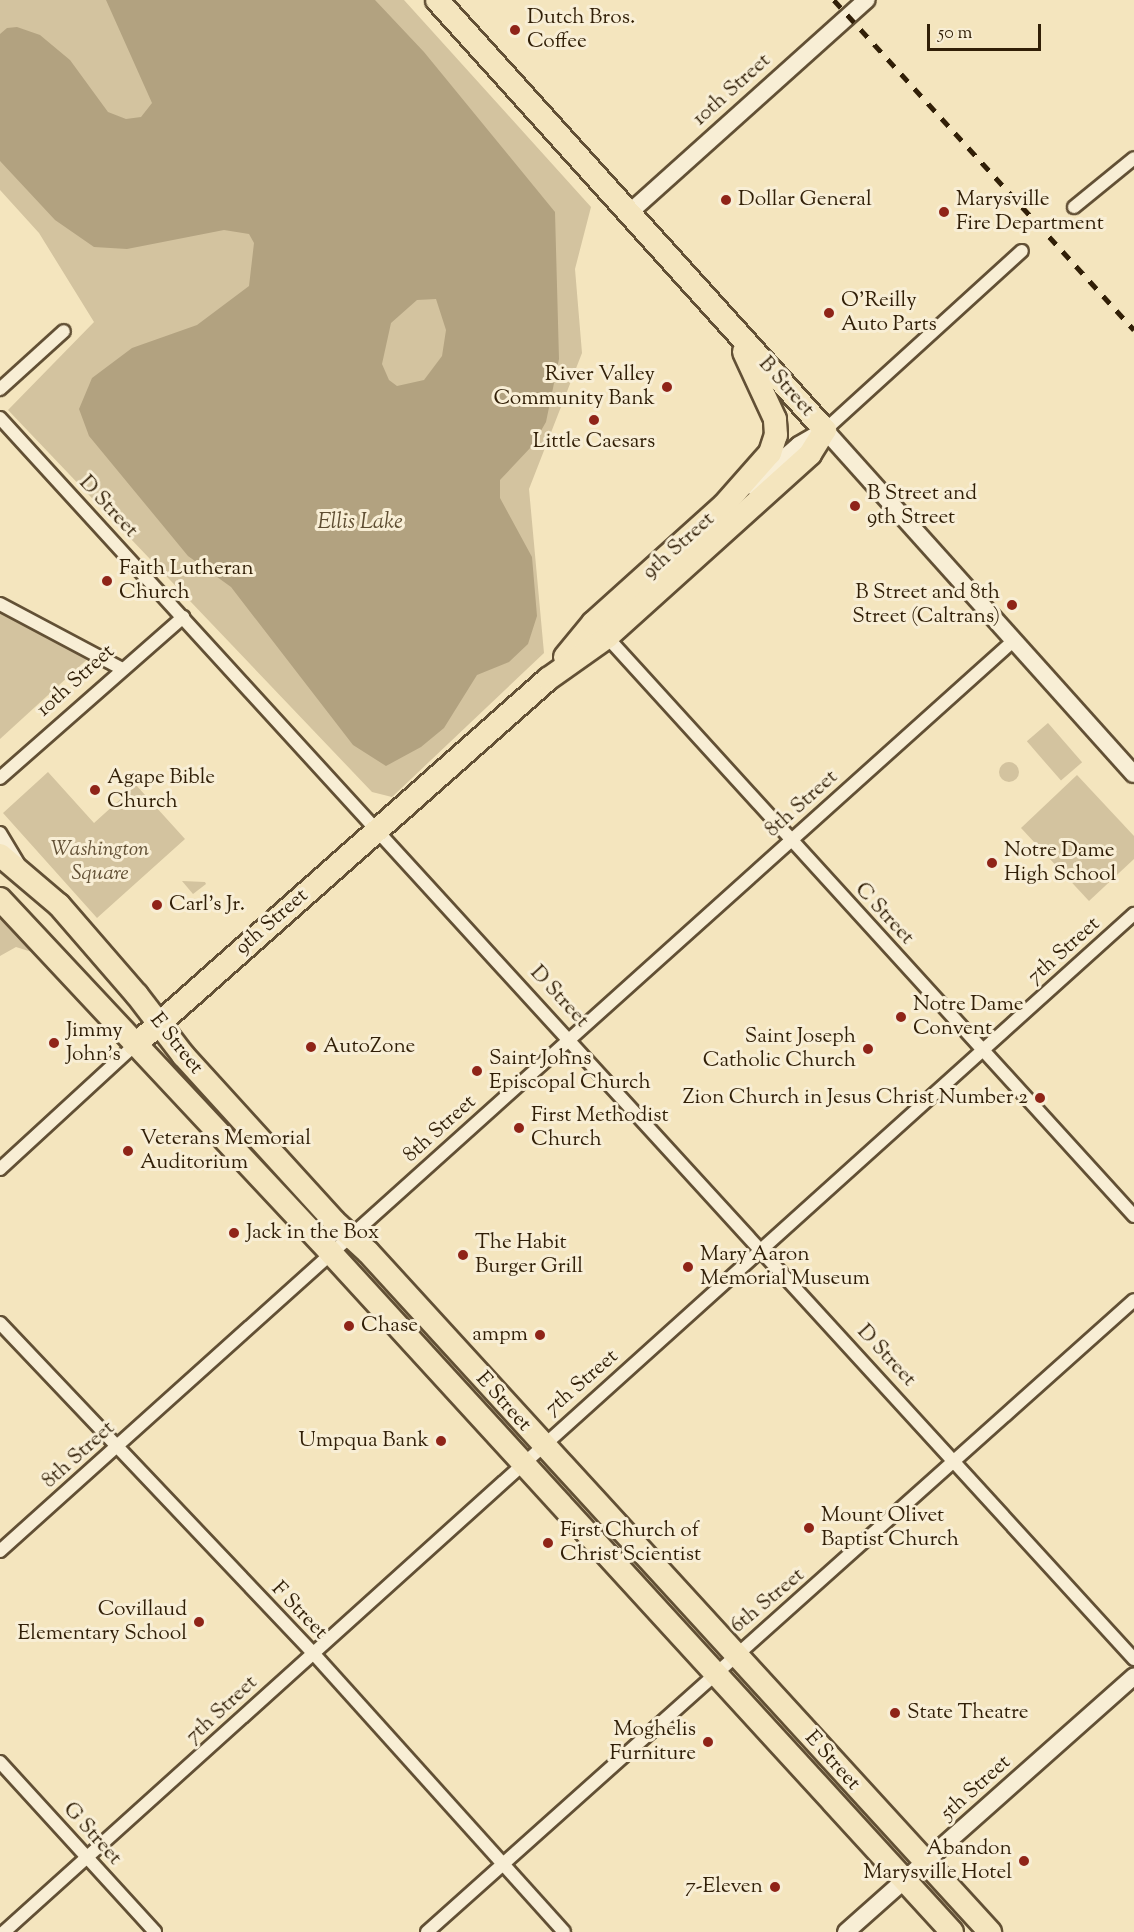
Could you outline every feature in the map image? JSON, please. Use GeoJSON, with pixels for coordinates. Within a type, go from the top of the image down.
{"type":"FeatureCollection","features":[{"type":"Feature","properties":{"kind":"highway","name":"B Street"},"geometry":{"type":"LineString","coordinates":[[436,0],[825,430]]}},
{"type":"Feature","properties":{"kind":"highway"},"geometry":{"type":"LineString","coordinates":[[724,505],[762,464],[776,435],[771,407],[731,326]]}},
{"type":"Feature","properties":{"kind":"highway","name":"9th Street"},"geometry":{"type":"LineString","coordinates":[[135,1045],[548,679],[607,637],[810,454],[825,430]]}},
{"type":"Feature","properties":{"kind":"highway","name":"9th Street"},"geometry":{"type":"LineString","coordinates":[[548,679],[593,623],[724,505]]}},
{"type":"Feature","properties":{"kind":"highway","name":"E Street"},"geometry":{"type":"LineString","coordinates":[[0,855],[21,870],[58,905],[158,1023],[350,1236],[990,1932]]}},
{"type":"Feature","properties":{"kind":"highway","name":"E Street"},"geometry":{"type":"LineString","coordinates":[[0,899],[331,1253],[952,1932]]}},
{"type":"Feature","properties":{"kind":"main road","name":"10th Street"},"geometry":{"type":"LineString","coordinates":[[629,213],[866,0]]}},
{"type":"Feature","properties":{"kind":"main road","name":"9th Street"},"geometry":{"type":"LineString","coordinates":[[724,505],[799,445],[825,430]]}},
{"type":"Feature","properties":{"kind":"main road","name":"B Street"},"geometry":{"type":"LineString","coordinates":[[825,430],[1134,774]]}},
{"type":"Feature","properties":{"kind":"main road","name":"5th Street"},"geometry":{"type":"LineString","coordinates":[[846,1932],[1134,1676]]}},
{"type":"Feature","properties":{"kind":"street"},"geometry":{"type":"LineString","coordinates":[[1074,207],[1134,158]]}},
{"type":"Feature","properties":{"kind":"street","name":"9th Street"},"geometry":{"type":"LineString","coordinates":[[825,430],[1022,251]]}},
{"type":"Feature","properties":{"kind":"street"},"geometry":{"type":"LineString","coordinates":[[0,389],[64,331]]}},
{"type":"Feature","properties":{"kind":"street","name":"D Street"},"geometry":{"type":"LineString","coordinates":[[0,418],[956,1460],[1134,1659]]}},
{"type":"Feature","properties":{"kind":"street"},"geometry":{"type":"LineString","coordinates":[[0,604],[122,669]]}},
{"type":"Feature","properties":{"kind":"street","name":"10th Street"},"geometry":{"type":"LineString","coordinates":[[0,778],[183,617]]}},
{"type":"Feature","properties":{"kind":"street","name":"C Street"},"geometry":{"type":"LineString","coordinates":[[607,637],[790,841],[1134,1216]]}},
{"type":"Feature","properties":{"kind":"street","name":"8th Street"},"geometry":{"type":"LineString","coordinates":[[0,1551],[1013,640]]}},
{"type":"Feature","properties":{"kind":"street","name":"E Street"},"geometry":{"type":"LineString","coordinates":[[0,833],[21,870]]}},
{"type":"Feature","properties":{"kind":"street","name":"7th Street"},"geometry":{"type":"LineString","coordinates":[[3,1932],[89,1859],[523,1462],[1134,914]]}},
{"type":"Feature","properties":{"kind":"street","name":"9th Street"},"geometry":{"type":"LineString","coordinates":[[0,1170],[135,1045]]}},
{"type":"Feature","properties":{"kind":"street","name":"6th Street"},"geometry":{"type":"LineString","coordinates":[[427,1932],[505,1864],[734,1654],[956,1460],[1134,1300]]}},
{"type":"Feature","properties":{"kind":"street","name":"F Street"},"geometry":{"type":"LineString","coordinates":[[0,1323],[115,1448],[313,1653],[564,1932]]}},
{"type":"Feature","properties":{"kind":"street","name":"G Street"},"geometry":{"type":"LineString","coordinates":[[0,1762],[155,1932]]}},
{"type":"Feature","properties":{"kind":"green space","name":"Ellis Lake"},"geometry":{"type":"Polygon","coordinates":[[[0,0],[404,0],[591,207],[575,269],[582,353],[529,489],[544,653],[392,797],[372,792],[8,410],[94,322],[39,233],[0,190],[0,0]]]}},
{"type":"Feature","properties":{"kind":"green space"},"geometry":{"type":"Polygon","coordinates":[[[0,611],[93,654],[0,739],[0,611]]]}},
{"type":"Feature","properties":{"kind":"green space"},"geometry":{"type":"Polygon","coordinates":[[[1048,723],[1082,762],[1061,781],[1027,741],[1048,723]]]}},
{"type":"Feature","properties":{"kind":"green space"},"geometry":{"type":"Polygon","coordinates":[[[1009,762],[1016,765],[1019,772],[1016,779],[1009,782],[1002,779],[999,772],[1002,765],[1009,762]]]}},
{"type":"Feature","properties":{"kind":"green space","name":"Washington Square"},"geometry":{"type":"Polygon","coordinates":[[[48,772],[94,823],[136,785],[185,839],[97,918],[3,813],[48,772]]]}},
{"type":"Feature","properties":{"kind":"green space"},"geometry":{"type":"Polygon","coordinates":[[[1077,775],[1134,836],[1134,859],[1089,901],[1021,828],[1077,775]]]}},
{"type":"Feature","properties":{"kind":"green space"},"geometry":{"type":"Polygon","coordinates":[[[182,881],[205,882],[206,884],[193,894],[182,881]]]}},
{"type":"Feature","properties":{"kind":"green space","name":"Washington Square"},"geometry":{"type":"Polygon","coordinates":[[[0,918],[35,953],[16,947],[0,956],[0,918]]]}},
{"type":"Feature","properties":{"kind":"water","name":"Ellis Lake"},"geometry":{"type":"Polygon","coordinates":[[[106,0],[375,0],[424,52],[555,212],[559,359],[546,422],[532,446],[500,480],[500,498],[532,557],[537,616],[528,644],[509,662],[477,675],[444,728],[421,747],[386,766],[353,745],[231,587],[188,556],[89,436],[79,409],[92,378],[132,348],[197,325],[249,286],[254,243],[249,234],[224,230],[127,249],[94,247],[55,220],[0,161],[0,34],[7,28],[17,27],[40,35],[70,60],[108,112],[126,119],[141,117],[152,103],[106,0]],[[436,299],[417,300],[391,323],[382,364],[389,380],[397,386],[424,380],[442,356],[446,330],[436,299]]]}},
{"type":"Feature","properties":{"kind":"railway"},"geometry":{"type":"LineString","coordinates":[[834,0],[1134,330]]}},
{"type":"Feature","properties":{"kind":"place","name":"Dutch Bros. Coffee"},"geometry":{"type":"Point","coordinates":[515,30]}},
{"type":"Feature","properties":{"kind":"place","name":"Dollar General"},"geometry":{"type":"Point","coordinates":[726,200]}},
{"type":"Feature","properties":{"kind":"place","name":"Marysville Fire Department"},"geometry":{"type":"Point","coordinates":[944,212]}},
{"type":"Feature","properties":{"kind":"place","name":"O'Reilly Auto Parts"},"geometry":{"type":"Point","coordinates":[829,313]}},
{"type":"Feature","properties":{"kind":"place","name":"River Valley Community Bank"},"geometry":{"type":"Point","coordinates":[667,387]}},
{"type":"Feature","properties":{"kind":"place","name":"Little Caesars"},"geometry":{"type":"Point","coordinates":[594,420]}},
{"type":"Feature","properties":{"kind":"place","name":"B Street and 9th Street"},"geometry":{"type":"Point","coordinates":[855,506]}},
{"type":"Feature","properties":{"kind":"place","name":"Faith Lutheran Church"},"geometry":{"type":"Point","coordinates":[107,581]}},
{"type":"Feature","properties":{"kind":"place","name":"B Street and 8th Street (Caltrans)"},"geometry":{"type":"Point","coordinates":[1012,605]}},
{"type":"Feature","properties":{"kind":"place","name":"Agape Bible Church"},"geometry":{"type":"Point","coordinates":[95,790]}},
{"type":"Feature","properties":{"kind":"place","name":"Notre Dame High School"},"geometry":{"type":"Point","coordinates":[992,863]}},
{"type":"Feature","properties":{"kind":"place","name":"Carl's Jr."},"geometry":{"type":"Point","coordinates":[157,905]}},
{"type":"Feature","properties":{"kind":"place","name":"Notre Dame Convent"},"geometry":{"type":"Point","coordinates":[901,1017]}},
{"type":"Feature","properties":{"kind":"place","name":"Jimmy John's"},"geometry":{"type":"Point","coordinates":[54,1043]}},
{"type":"Feature","properties":{"kind":"place","name":"AutoZone"},"geometry":{"type":"Point","coordinates":[311,1047]}},
{"type":"Feature","properties":{"kind":"place","name":"Saint Joseph Catholic Church"},"geometry":{"type":"Point","coordinates":[868,1049]}},
{"type":"Feature","properties":{"kind":"place","name":"Saint Johns Episcopal Church"},"geometry":{"type":"Point","coordinates":[477,1071]}},
{"type":"Feature","properties":{"kind":"place","name":"Zion Church in Jesus Christ Number 2"},"geometry":{"type":"Point","coordinates":[1040,1098]}},
{"type":"Feature","properties":{"kind":"place","name":"First Methodist Church"},"geometry":{"type":"Point","coordinates":[519,1128]}},
{"type":"Feature","properties":{"kind":"place","name":"Veterans Memorial Auditorium"},"geometry":{"type":"Point","coordinates":[128,1151]}},
{"type":"Feature","properties":{"kind":"place","name":"Jack in the Box"},"geometry":{"type":"Point","coordinates":[234,1233]}},
{"type":"Feature","properties":{"kind":"place","name":"The Habit Burger Grill"},"geometry":{"type":"Point","coordinates":[463,1255]}},
{"type":"Feature","properties":{"kind":"place","name":"Mary Aaron Memorial Museum"},"geometry":{"type":"Point","coordinates":[688,1267]}},
{"type":"Feature","properties":{"kind":"place","name":"Chase"},"geometry":{"type":"Point","coordinates":[349,1326]}},
{"type":"Feature","properties":{"kind":"place","name":"ampm"},"geometry":{"type":"Point","coordinates":[540,1335]}},
{"type":"Feature","properties":{"kind":"place","name":"Umpqua Bank"},"geometry":{"type":"Point","coordinates":[441,1441]}},
{"type":"Feature","properties":{"kind":"place","name":"Mount Olivet Baptist Church"},"geometry":{"type":"Point","coordinates":[809,1528]}},
{"type":"Feature","properties":{"kind":"place","name":"First Church of Christ Scientist"},"geometry":{"type":"Point","coordinates":[548,1543]}},
{"type":"Feature","properties":{"kind":"place","name":"Covillaud Elementary School"},"geometry":{"type":"Point","coordinates":[199,1622]}},
{"type":"Feature","properties":{"kind":"place","name":"State Theatre"},"geometry":{"type":"Point","coordinates":[895,1713]}},
{"type":"Feature","properties":{"kind":"place","name":"Moghelis Furniture"},"geometry":{"type":"Point","coordinates":[708,1742]}},
{"type":"Feature","properties":{"kind":"place","name":"Abandon Marysville Hotel"},"geometry":{"type":"Point","coordinates":[1024,1861]}},
{"type":"Feature","properties":{"kind":"place","name":"7-Eleven"},"geometry":{"type":"Point","coordinates":[775,1887]}}]}
